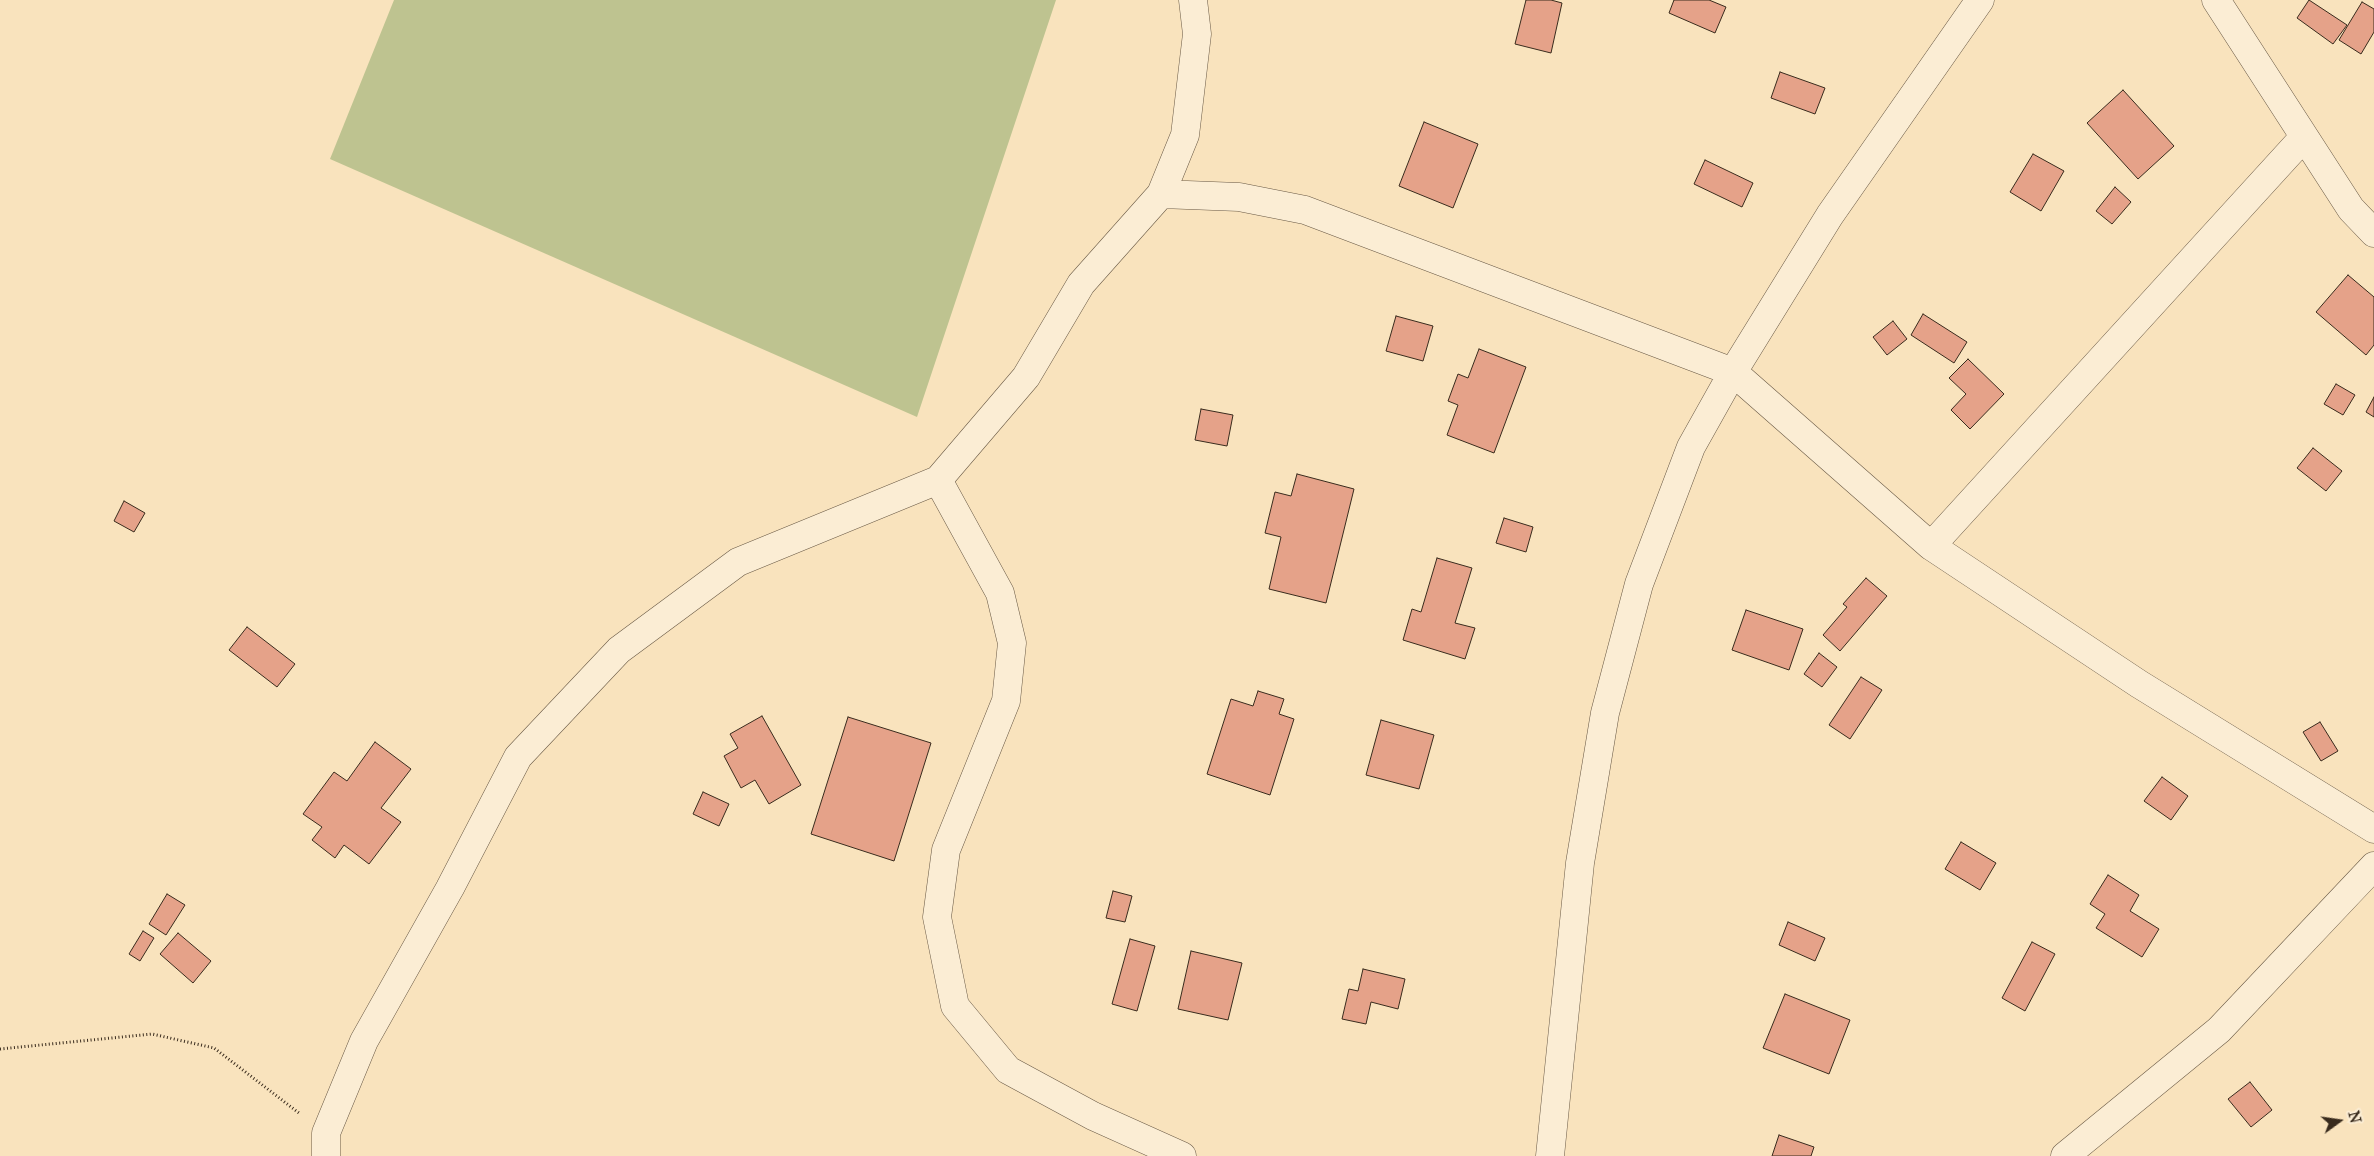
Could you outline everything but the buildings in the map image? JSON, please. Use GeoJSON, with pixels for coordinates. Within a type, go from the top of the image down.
{"type":"FeatureCollection","features":[{"type":"Feature","properties":{"kind":"street"},"geometry":{"type":"LineString","coordinates":[[326,1145],[364,1041],[450,888],[518,756],[619,650],[738,562],[938,480],[1026,377],[1081,284],[1161,194],[1185,135],[1197,34],[1192,0]]}},
{"type":"Feature","properties":{"kind":"street"},"geometry":{"type":"LineString","coordinates":[[1550,1156],[1580,863],[1605,713],[1639,584],[1691,447],[1733,372],[1830,215],[1980,0]]}},
{"type":"Feature","properties":{"kind":"street"},"geometry":{"type":"LineString","coordinates":[[2216,0],[2351,208],[2374,233]]}},
{"type":"Feature","properties":{"kind":"street"},"geometry":{"type":"LineString","coordinates":[[1931,546],[2304,137]]}},
{"type":"Feature","properties":{"kind":"street"},"geometry":{"type":"LineString","coordinates":[[1161,194],[1239,197],[1305,210],[1733,372],[1931,546],[2139,684],[2374,829]]}},
{"type":"Feature","properties":{"kind":"street"},"geometry":{"type":"LineString","coordinates":[[938,480],[1000,593],[1012,643],[1006,701],[946,850],[937,917],[955,1006],[1008,1070],[1093,1116],[1182,1156]]}},
{"type":"Feature","properties":{"kind":"street"},"geometry":{"type":"LineString","coordinates":[[2065,1156],[2219,1030],[2374,866]]}},
{"type":"Feature","properties":{"kind":"path"},"geometry":{"type":"LineString","coordinates":[[0,1049],[152,1034],[214,1048],[326,1145]]}},
{"type":"Feature","properties":{"kind":"green space"},"geometry":{"type":"Polygon","coordinates":[[[394,0],[1056,0],[917,417],[330,159],[394,0]]]}}]}
